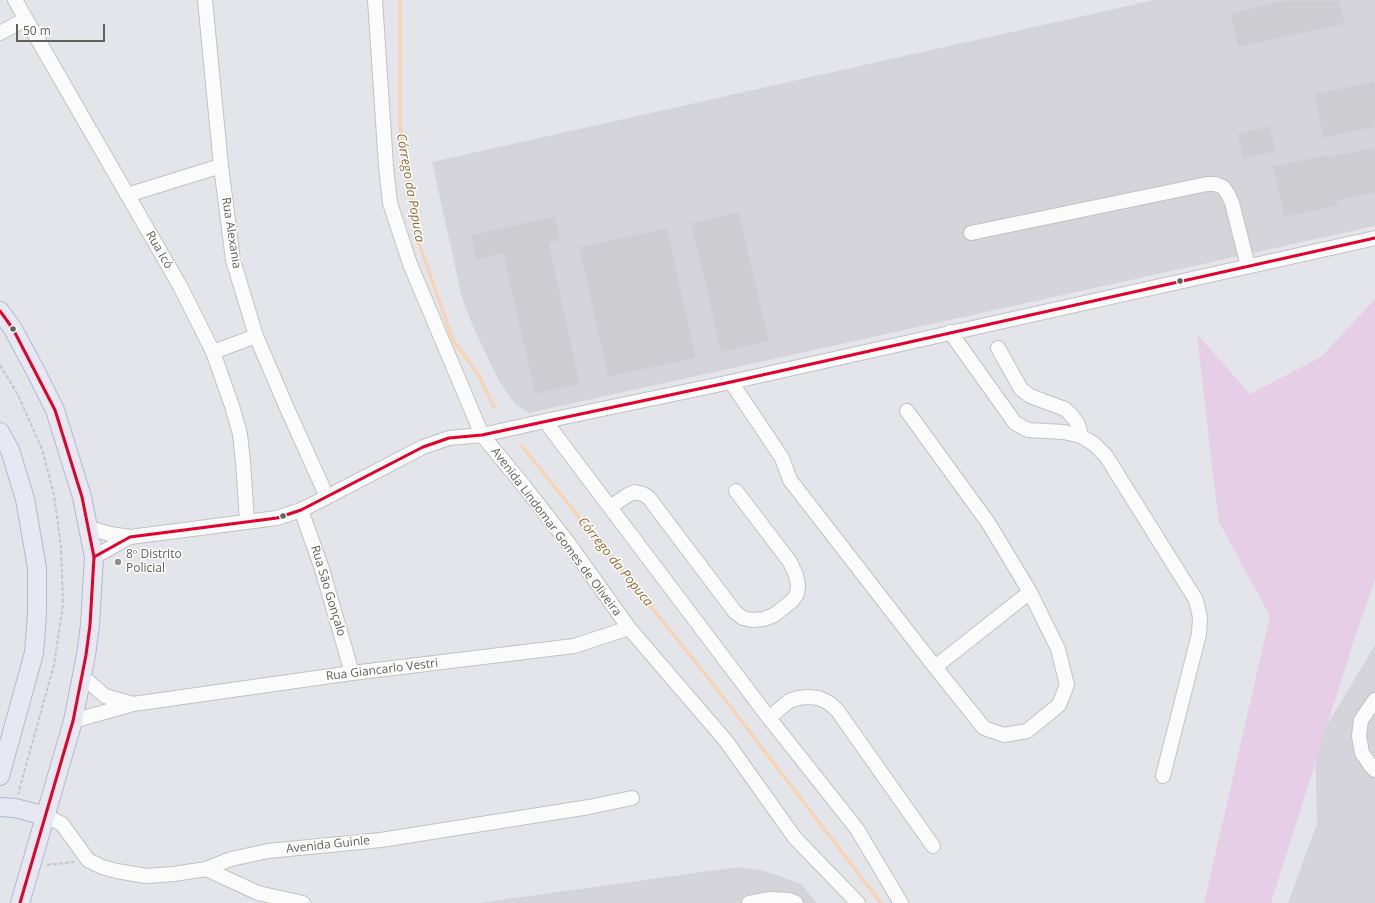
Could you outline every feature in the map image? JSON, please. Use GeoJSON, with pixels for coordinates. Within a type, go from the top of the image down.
{"type":"FeatureCollection","features":[{"type":"Feature","properties":{"kind":"main road"},"geometry":{"type":"LineString","coordinates":[[0,311],[13,330],[36,370],[55,410],[82,497],[94,557],[90,625],[73,721],[20,903]]}},
{"type":"Feature","properties":{"kind":"main road"},"geometry":{"type":"LineString","coordinates":[[0,432],[10,450],[25,499],[38,568],[34,654],[0,776]]}},
{"type":"Feature","properties":{"kind":"main road"},"geometry":{"type":"LineString","coordinates":[[0,807],[15,808],[46,816]]}},
{"type":"Feature","properties":{"kind":"street","name":"Rua Icó"},"geometry":{"type":"LineString","coordinates":[[15,0],[180,286],[213,352],[240,434],[247,521]]}},
{"type":"Feature","properties":{"kind":"street","name":"Rua Alexania"},"geometry":{"type":"LineString","coordinates":[[205,0],[221,166],[234,260],[256,336],[327,497]]}},
{"type":"Feature","properties":{"kind":"street","name":"Avenida Lindomar Gomes de Oliveira"},"geometry":{"type":"LineString","coordinates":[[375,0],[386,166],[390,203],[410,264],[482,435],[560,533],[629,628],[726,741],[795,838],[858,903]]}},
{"type":"Feature","properties":{"kind":"street"},"geometry":{"type":"LineString","coordinates":[[0,34],[26,19]]}},
{"type":"Feature","properties":{"kind":"street"},"geometry":{"type":"LineString","coordinates":[[127,195],[221,166]]}},
{"type":"Feature","properties":{"kind":"street"},"geometry":{"type":"LineString","coordinates":[[971,233],[1206,184],[1215,184],[1223,187],[1232,203],[1248,266]]}},
{"type":"Feature","properties":{"kind":"street"},"geometry":{"type":"LineString","coordinates":[[89,528],[110,534],[130,537],[277,518],[301,510],[422,447],[449,438],[482,435],[731,382],[1375,238]]}},
{"type":"Feature","properties":{"kind":"street"},"geometry":{"type":"LineString","coordinates":[[950,332],[1015,423],[1028,430],[1064,432],[1081,436],[1094,444],[1106,456],[1196,600],[1200,617],[1199,634],[1163,776]]}},
{"type":"Feature","properties":{"kind":"street"},"geometry":{"type":"LineString","coordinates":[[213,352],[256,336]]}},
{"type":"Feature","properties":{"kind":"street"},"geometry":{"type":"LineString","coordinates":[[998,348],[1021,389],[1030,396],[1065,409],[1078,424],[1081,436]]}},
{"type":"Feature","properties":{"kind":"street"},"geometry":{"type":"LineString","coordinates":[[731,382],[782,458],[790,480],[984,728],[1004,735],[1026,731],[1059,705],[1067,685],[1058,648],[1030,592],[989,524],[907,411]]}},
{"type":"Feature","properties":{"kind":"street"},"geometry":{"type":"LineString","coordinates":[[546,421],[769,718],[857,829],[901,903]]}},
{"type":"Feature","properties":{"kind":"street"},"geometry":{"type":"LineString","coordinates":[[610,507],[628,494],[635,492],[643,494],[649,498],[735,612],[743,618],[752,620],[764,618],[774,615],[792,601],[797,594],[797,580],[790,562],[736,491]]}},
{"type":"Feature","properties":{"kind":"street","name":"Rua São Gonçalo"},"geometry":{"type":"LineString","coordinates":[[301,510],[322,569],[352,673]]}},
{"type":"Feature","properties":{"kind":"street"},"geometry":{"type":"LineString","coordinates":[[94,557],[130,537]]}},
{"type":"Feature","properties":{"kind":"street"},"geometry":{"type":"LineString","coordinates":[[935,667],[1030,592]]}},
{"type":"Feature","properties":{"kind":"street","name":"Rua Giancarlo Vestri"},"geometry":{"type":"LineString","coordinates":[[73,721],[134,704],[352,673],[574,646],[629,628]]}},
{"type":"Feature","properties":{"kind":"street","name":"Rua Giancarlo Vestri"},"geometry":{"type":"LineString","coordinates":[[82,676],[105,696],[134,704]]}},
{"type":"Feature","properties":{"kind":"street"},"geometry":{"type":"LineString","coordinates":[[769,718],[789,701],[798,698],[819,698],[829,703],[837,710],[933,846]]}},
{"type":"Feature","properties":{"kind":"street"},"geometry":{"type":"LineString","coordinates":[[1375,700],[1361,720],[1359,736],[1362,753],[1375,770]]}},
{"type":"Feature","properties":{"kind":"street","name":"Avenida Guinle"},"geometry":{"type":"LineString","coordinates":[[46,816],[62,824],[88,860],[102,867],[116,871],[146,876],[174,874],[206,868],[231,859],[268,851],[381,840],[589,807],[632,798]]}},
{"type":"Feature","properties":{"kind":"street"},"geometry":{"type":"LineString","coordinates":[[206,868],[258,893],[303,903]]}},
{"type":"Feature","properties":{"kind":"street"},"geometry":{"type":"LineString","coordinates":[[749,903],[770,899],[789,900],[796,903]]}},
{"type":"Feature","properties":{"kind":"path"},"geometry":{"type":"LineString","coordinates":[[30,867],[88,860]]}},
{"type":"Feature","properties":{"kind":"shaded area"},"geometry":{"type":"Polygon","coordinates":[[[1154,0],[1375,0],[1375,226],[529,413],[515,404],[499,381],[474,329],[462,298],[432,162],[1154,0]]]}},
{"type":"Feature","properties":{"kind":"shaded area"},"geometry":{"type":"Polygon","coordinates":[[[1375,299],[1375,579],[1355,637],[1271,903],[1204,903],[1270,616],[1219,522],[1197,334],[1250,394],[1321,357],[1375,299]]]}},
{"type":"Feature","properties":{"kind":"shaded area"},"geometry":{"type":"Polygon","coordinates":[[[1375,645],[1375,903],[1288,903],[1317,824],[1315,745],[1375,645]]]}},
{"type":"Feature","properties":{"kind":"shaded area"},"geometry":{"type":"Polygon","coordinates":[[[738,867],[765,871],[801,884],[817,903],[479,903],[738,867]]]}},
{"type":"Feature","properties":{"kind":"building"},"geometry":{"type":"Polygon","coordinates":[[[1287,0],[1339,0],[1345,24],[1238,47],[1230,13],[1287,0]]]}},
{"type":"Feature","properties":{"kind":"building"},"geometry":{"type":"Polygon","coordinates":[[[1375,81],[1375,127],[1323,138],[1314,94],[1375,81]]]}},
{"type":"Feature","properties":{"kind":"building"},"geometry":{"type":"Polygon","coordinates":[[[1270,126],[1276,151],[1243,159],[1237,134],[1270,126]]]}},
{"type":"Feature","properties":{"kind":"building"},"geometry":{"type":"Polygon","coordinates":[[[1375,147],[1375,193],[1336,201],[1337,206],[1284,217],[1273,166],[1327,155],[1328,157],[1375,147]]]}},
{"type":"Feature","properties":{"kind":"building"},"geometry":{"type":"Polygon","coordinates":[[[739,212],[769,341],[721,352],[691,223],[739,212]]]}},
{"type":"Feature","properties":{"kind":"building"},"geometry":{"type":"Polygon","coordinates":[[[555,216],[560,240],[549,243],[580,384],[535,394],[503,253],[476,260],[471,235],[555,216]]]}},
{"type":"Feature","properties":{"kind":"building"},"geometry":{"type":"Polygon","coordinates":[[[667,228],[696,358],[608,377],[579,247],[667,228]]]}},
{"type":"Feature","properties":{"kind":"waterway","name":"Córrego da Popuca"},"geometry":{"type":"LineString","coordinates":[[400,0],[400,126],[417,238],[453,340],[478,374],[494,407]]}},
{"type":"Feature","properties":{"kind":"waterway","name":"Córrego da Popuca"},"geometry":{"type":"LineString","coordinates":[[521,445],[710,680],[881,903]]}},
{"type":"Feature","properties":{"kind":"transit line"},"geometry":{"type":"LineString","coordinates":[[94,557],[130,537],[277,518],[301,510],[423,447],[449,438],[482,435],[731,382],[1375,238]]}},
{"type":"Feature","properties":{"kind":"transit line"},"geometry":{"type":"LineString","coordinates":[[0,311],[13,329],[55,410],[82,497],[94,557],[90,625],[86,655],[73,721],[20,903]]}},
{"type":"Feature","properties":{"kind":"place","name":"8º Distrito Policial"},"geometry":{"type":"Point","coordinates":[118,562]}}]}
